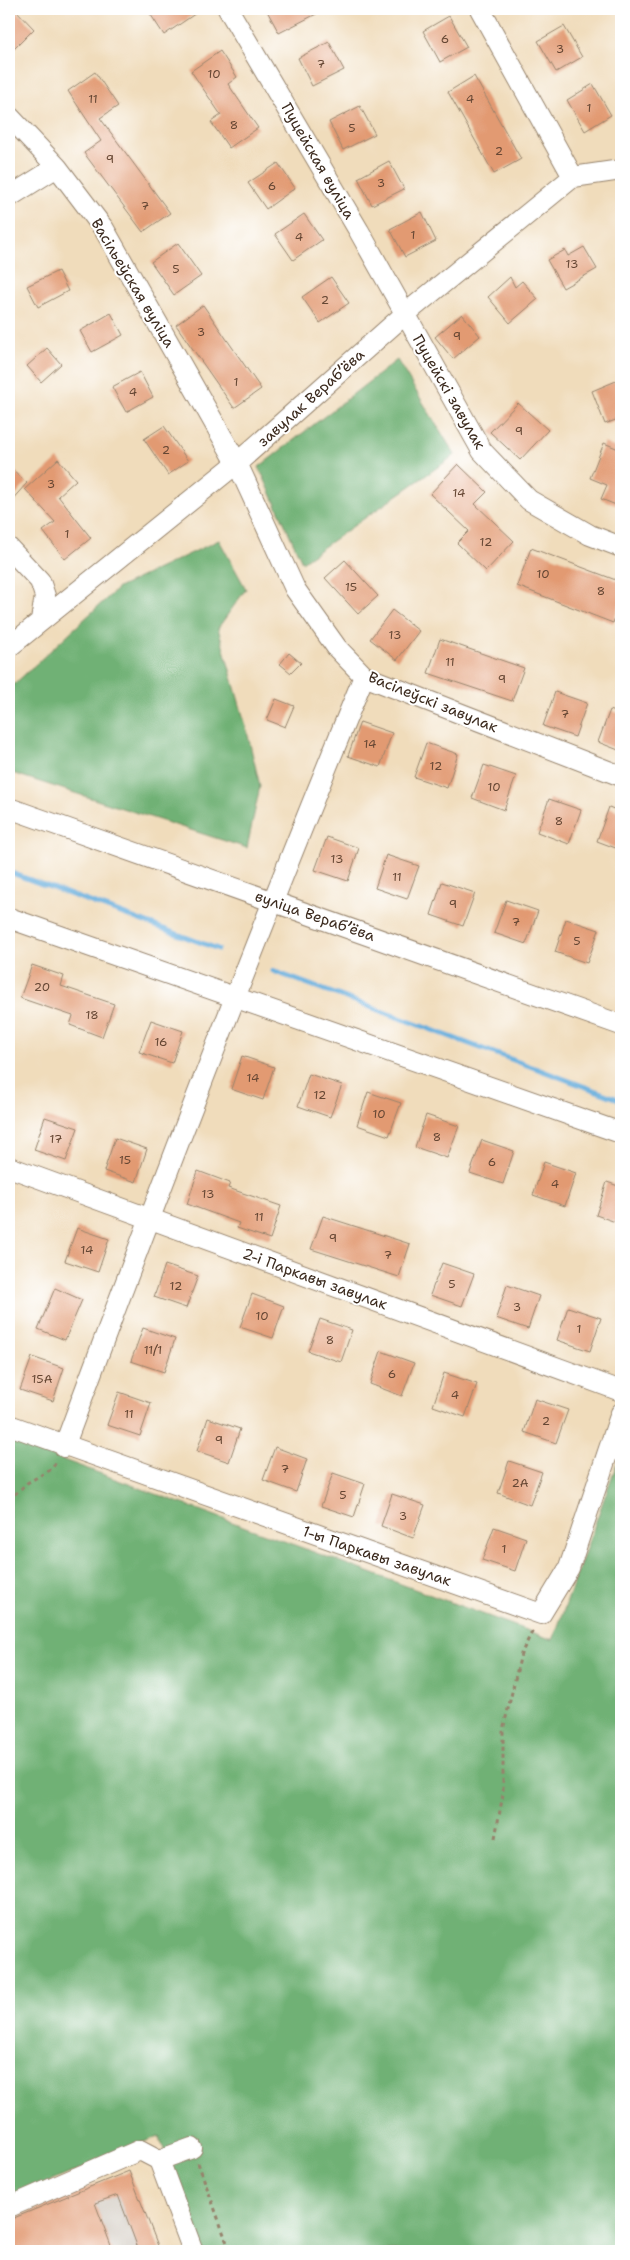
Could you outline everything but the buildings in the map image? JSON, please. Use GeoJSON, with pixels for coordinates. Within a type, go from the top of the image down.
{"type":"FeatureCollection","features":[{"type":"Feature","properties":{"kind":"street","name":"Пуцейская вуліца"},"geometry":{"type":"LineString","coordinates":[[228,9],[359,231],[404,315]]}},
{"type":"Feature","properties":{"kind":"street"},"geometry":{"type":"LineString","coordinates":[[480,9],[573,177],[621,170]]}},
{"type":"Feature","properties":{"kind":"street","name":"Васільеўская вуліца"},"geometry":{"type":"LineString","coordinates":[[9,116],[57,167],[104,229],[238,463]]}},
{"type":"Feature","properties":{"kind":"street"},"geometry":{"type":"LineString","coordinates":[[9,197],[57,167]]}},
{"type":"Feature","properties":{"kind":"street","name":"завулак Верабʼёва"},"geometry":{"type":"LineString","coordinates":[[9,648],[40,620],[238,463],[404,315],[573,177]]}},
{"type":"Feature","properties":{"kind":"street","name":"Пуцейскі завулак"},"geometry":{"type":"LineString","coordinates":[[404,315],[482,451],[529,500],[590,535],[621,547]]}},
{"type":"Feature","properties":{"kind":"street","name":"Васілеўскі завулак"},"geometry":{"type":"LineString","coordinates":[[238,463],[295,589],[337,648],[364,676],[621,776]]}},
{"type":"Feature","properties":{"kind":"street"},"geometry":{"type":"LineString","coordinates":[[9,548],[40,581],[45,596],[40,620]]}},
{"type":"Feature","properties":{"kind":"street"},"geometry":{"type":"LineString","coordinates":[[64,1446],[148,1218],[235,998],[271,900],[364,676]]}},
{"type":"Feature","properties":{"kind":"street","name":"вуліца Верабʼёва"},"geometry":{"type":"LineString","coordinates":[[9,808],[621,1025]]}},
{"type":"Feature","properties":{"kind":"street"},"geometry":{"type":"LineString","coordinates":[[9,918],[621,1133]]}},
{"type":"Feature","properties":{"kind":"street","name":"2-і Паркавы завулак"},"geometry":{"type":"LineString","coordinates":[[9,1167],[621,1391]]}},
{"type":"Feature","properties":{"kind":"street"},"geometry":{"type":"LineString","coordinates":[[541,1614],[569,1568],[621,1413]]}},
{"type":"Feature","properties":{"kind":"street","name":"1-ы Паркавы завулак"},"geometry":{"type":"LineString","coordinates":[[9,1425],[541,1614]]}},
{"type":"Feature","properties":{"kind":"street"},"geometry":{"type":"LineString","coordinates":[[159,2160],[192,2148]]}},
{"type":"Feature","properties":{"kind":"street"},"geometry":{"type":"LineString","coordinates":[[9,2207],[140,2150],[159,2160],[193,2251]]}},
{"type":"Feature","properties":{"kind":"path"},"geometry":{"type":"LineString","coordinates":[[9,1500],[27,1483],[52,1469],[64,1446]]}},
{"type":"Feature","properties":{"kind":"path"},"geometry":{"type":"LineString","coordinates":[[494,1838],[503,1794],[503,1730],[521,1654],[541,1614]]}},
{"type":"Feature","properties":{"kind":"path"},"geometry":{"type":"LineString","coordinates":[[192,2148],[230,2251]]}},
{"type":"Feature","properties":{"kind":"shaded area"},"geometry":{"type":"Polygon","coordinates":[[[129,2171],[160,2251],[9,2251],[9,2220],[129,2171]]]}},
{"type":"Feature","properties":{"kind":"green space"},"geometry":{"type":"Polygon","coordinates":[[[397,360],[455,455],[302,562],[259,467],[397,360]]]}},
{"type":"Feature","properties":{"kind":"green space"},"geometry":{"type":"Polygon","coordinates":[[[219,540],[246,589],[218,628],[245,723],[260,786],[247,848],[9,772],[9,689],[118,588],[219,540]]]}},
{"type":"Feature","properties":{"kind":"green space"},"geometry":{"type":"Polygon","coordinates":[[[9,1440],[553,1640],[621,1452],[621,2251],[202,2251],[159,2136],[9,2199],[9,1440]]]}},
{"type":"Feature","properties":{"kind":"waterway"},"geometry":{"type":"LineString","coordinates":[[9,872],[218,949]]}},
{"type":"Feature","properties":{"kind":"waterway"},"geometry":{"type":"LineString","coordinates":[[273,971],[621,1100]]}}]}
